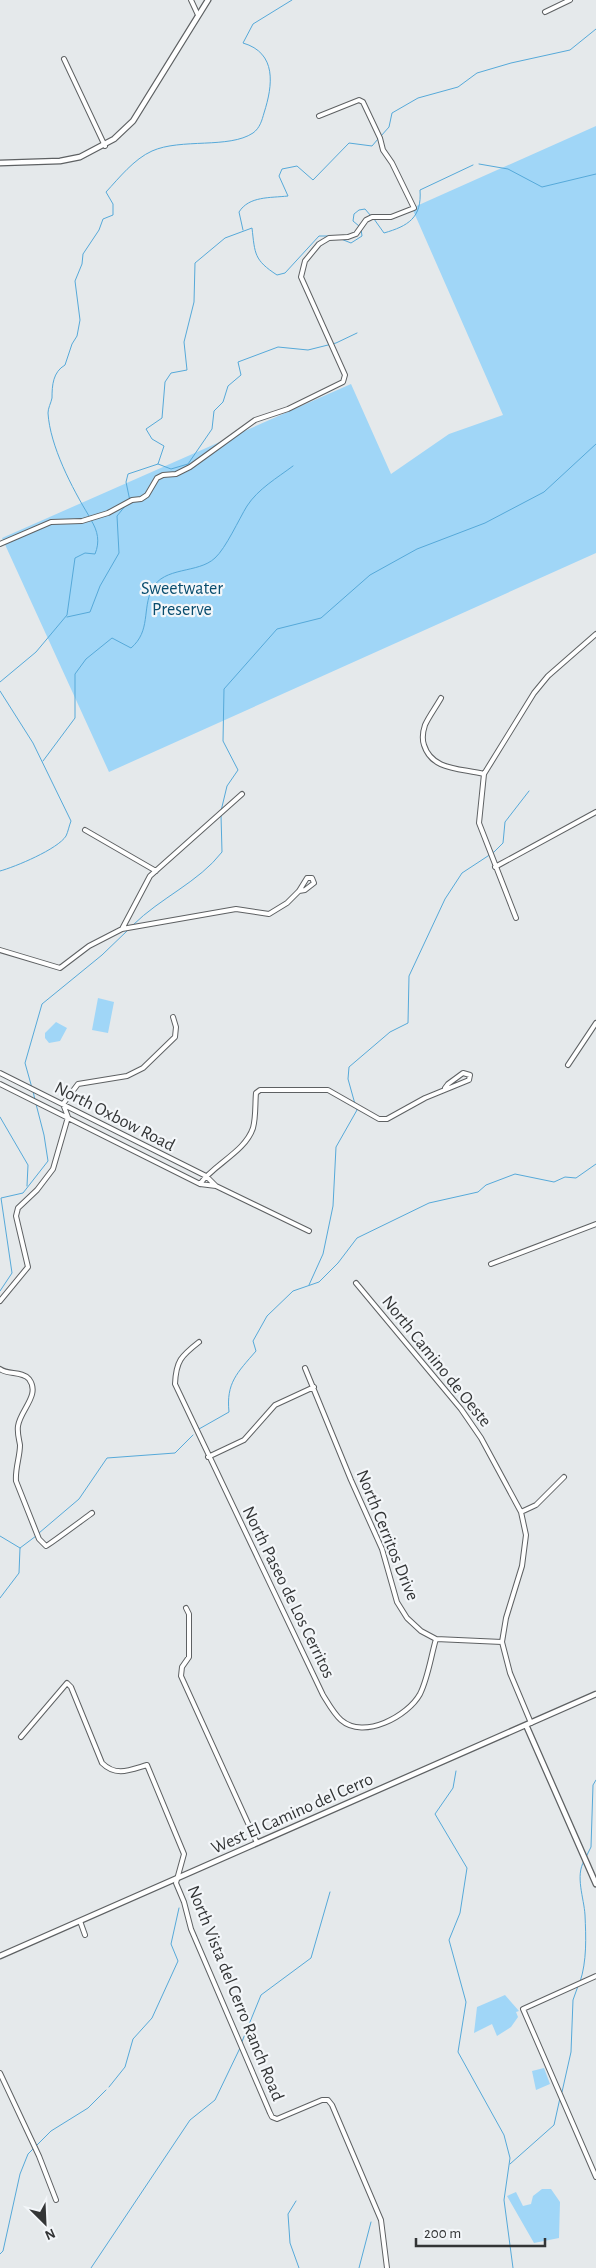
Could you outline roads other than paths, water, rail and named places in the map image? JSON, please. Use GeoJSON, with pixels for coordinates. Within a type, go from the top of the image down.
{"type":"FeatureCollection","features":[{"type":"Feature","properties":{"kind":"street"},"geometry":{"type":"LineString","coordinates":[[191,0],[198,15]]}},
{"type":"Feature","properties":{"kind":"street"},"geometry":{"type":"LineString","coordinates":[[0,163],[60,161],[80,157],[105,146],[134,121],[208,0]]}},
{"type":"Feature","properties":{"kind":"street"},"geometry":{"type":"LineString","coordinates":[[545,12],[570,0]]}},
{"type":"Feature","properties":{"kind":"street"},"geometry":{"type":"LineString","coordinates":[[64,59],[105,146]]}},
{"type":"Feature","properties":{"kind":"street"},"geometry":{"type":"LineString","coordinates":[[0,544],[51,522],[82,521],[108,513],[132,500],[141,499],[147,495],[157,478],[162,475],[176,474],[190,466],[255,420],[288,409],[343,382],[345,375],[301,277],[305,261],[319,244],[329,238],[348,237],[356,234],[366,220],[372,217],[391,217],[414,208],[383,150],[366,106],[359,100],[319,116]]}},
{"type":"Feature","properties":{"kind":"street"},"geometry":{"type":"LineString","coordinates":[[516,918],[479,823],[484,774],[534,692],[555,669],[596,634]]}},
{"type":"Feature","properties":{"kind":"street"},"geometry":{"type":"LineString","coordinates":[[441,698],[424,726],[423,740],[427,753],[432,760],[447,768],[461,768],[484,774]]}},
{"type":"Feature","properties":{"kind":"street"},"geometry":{"type":"LineString","coordinates":[[122,930],[150,876],[242,794]]}},
{"type":"Feature","properties":{"kind":"street"},"geometry":{"type":"LineString","coordinates":[[495,867],[596,812]]}},
{"type":"Feature","properties":{"kind":"street"},"geometry":{"type":"LineString","coordinates":[[85,830],[156,871]]}},
{"type":"Feature","properties":{"kind":"street"},"geometry":{"type":"LineString","coordinates":[[0,950],[60,968],[89,946],[122,930],[236,909],[269,914],[282,908],[300,891]]}},
{"type":"Feature","properties":{"kind":"street"},"geometry":{"type":"LineString","coordinates":[[0,1301],[28,1267],[16,1216],[18,1208],[37,1190],[53,1169],[68,1117],[63,1104],[78,1084],[126,1076],[143,1068],[175,1037],[176,1027],[173,1017]]}},
{"type":"Feature","properties":{"kind":"street"},"geometry":{"type":"LineString","coordinates":[[568,1065],[596,1022]]}},
{"type":"Feature","properties":{"kind":"street","name":"North Oxbow Road"},"geometry":{"type":"LineString","coordinates":[[0,1073],[206,1176],[216,1186]]}},
{"type":"Feature","properties":{"kind":"street"},"geometry":{"type":"LineString","coordinates":[[200,1184],[206,1176],[240,1147],[253,1128],[256,1093],[260,1090],[328,1090],[379,1119],[387,1119],[445,1088],[462,1084],[469,1080],[470,1075],[463,1073],[445,1088]]}},
{"type":"Feature","properties":{"kind":"street","name":"North Oxbow Road"},"geometry":{"type":"LineString","coordinates":[[0,1084],[200,1184],[216,1186],[309,1231]]}},
{"type":"Feature","properties":{"kind":"street"},"geometry":{"type":"LineString","coordinates":[[491,1264],[596,1224]]}},
{"type":"Feature","properties":{"kind":"street","name":"North Camino de Oeste"},"geometry":{"type":"LineString","coordinates":[[356,1283],[461,1409],[481,1438],[521,1512],[526,1535],[522,1566],[506,1618],[502,1642],[510,1673],[531,1723]]}},
{"type":"Feature","properties":{"kind":"street","name":"North Paseo de Los Cerritos"},"geometry":{"type":"LineString","coordinates":[[199,1342],[176,1365],[175,1384],[208,1457],[323,1695],[341,1721],[355,1726],[370,1727],[400,1716],[420,1693],[436,1639]]}},
{"type":"Feature","properties":{"kind":"street","name":"North Cerritos Drive"},"geometry":{"type":"LineString","coordinates":[[305,1368],[351,1480],[382,1549],[397,1602],[414,1625],[436,1639],[502,1642]]}},
{"type":"Feature","properties":{"kind":"street"},"geometry":{"type":"LineString","coordinates":[[0,1369],[28,1378],[34,1391],[22,1411],[18,1425],[20,1445],[16,1480],[39,1539],[46,1546],[50,1546],[63,1532],[92,1513]]}},
{"type":"Feature","properties":{"kind":"street"},"geometry":{"type":"LineString","coordinates":[[208,1457],[244,1440],[275,1405],[314,1387]]}},
{"type":"Feature","properties":{"kind":"street"},"geometry":{"type":"LineString","coordinates":[[521,1512],[536,1505],[564,1476]]}},
{"type":"Feature","properties":{"kind":"street"},"geometry":{"type":"LineString","coordinates":[[186,1608],[189,1614],[189,1658],[182,1666],[181,1676],[257,1843]]}},
{"type":"Feature","properties":{"kind":"street"},"geometry":{"type":"LineString","coordinates":[[21,1737],[38,1719],[64,1683],[70,1685],[102,1763],[113,1771],[120,1773],[147,1765],[184,1854],[175,1879]]}},
{"type":"Feature","properties":{"kind":"street","name":"West El Camino del Cerro"},"geometry":{"type":"LineString","coordinates":[[0,1956],[596,1694]]}},
{"type":"Feature","properties":{"kind":"street"},"geometry":{"type":"LineString","coordinates":[[526,1725],[596,1884]]}},
{"type":"Feature","properties":{"kind":"street","name":"North Vista del Cerro Ranch Road"},"geometry":{"type":"LineString","coordinates":[[175,1879],[191,1929],[272,2117],[285,2116],[322,2100],[328,2100],[332,2104],[381,2220],[387,2268]]}},
{"type":"Feature","properties":{"kind":"street"},"geometry":{"type":"LineString","coordinates":[[80,1921],[85,1935]]}},
{"type":"Feature","properties":{"kind":"street"},"geometry":{"type":"LineString","coordinates":[[596,1976],[522,2010],[596,2177]]}},
{"type":"Feature","properties":{"kind":"street"},"geometry":{"type":"LineString","coordinates":[[0,2073],[39,2156],[56,2200]]}},
{"type":"Feature","properties":{"kind":"waterway"},"geometry":{"type":"LineString","coordinates":[[89,516],[69,480],[57,453],[48,409],[52,398],[54,379],[58,371],[65,365],[72,344],[77,336],[80,320],[75,281],[82,264],[83,254],[99,230],[103,219],[113,215],[113,204],[106,192],[133,164],[152,151],[177,145],[231,141],[243,138],[255,131],[259,126],[267,102],[270,71],[262,54],[243,43],[253,24],[292,0]]}},
{"type":"Feature","properties":{"kind":"waterway"},"geometry":{"type":"LineString","coordinates":[[381,136],[389,127],[392,113],[418,98],[458,87],[477,73],[511,63],[570,50],[596,29]]}},
{"type":"Feature","properties":{"kind":"waterway"},"geometry":{"type":"LineString","coordinates":[[243,230],[239,212],[248,203],[254,200],[288,196],[279,176],[282,169],[297,166],[313,180],[349,143],[372,146],[378,139]]}},
{"type":"Feature","properties":{"kind":"waterway"},"geometry":{"type":"LineString","coordinates":[[479,164],[508,169],[542,187],[596,174]]}},
{"type":"Feature","properties":{"kind":"waterway"},"geometry":{"type":"LineString","coordinates":[[374,219],[384,233],[406,224],[412,219],[419,208],[420,190],[473,165]]}},
{"type":"Feature","properties":{"kind":"waterway"},"geometry":{"type":"LineString","coordinates":[[359,226],[353,221],[354,214],[359,210],[365,209],[371,216]]}},
{"type":"Feature","properties":{"kind":"waterway"},"geometry":{"type":"LineString","coordinates":[[130,501],[126,482],[128,474],[158,464],[164,446],[152,439],[146,429],[162,418],[165,382],[171,373],[187,370],[184,342],[194,302],[195,263],[225,238],[252,228],[257,256],[269,270],[277,275],[285,273],[319,236],[332,236]]}},
{"type":"Feature","properties":{"kind":"waterway"},"geometry":{"type":"LineString","coordinates":[[341,239],[351,243],[362,236],[361,229]]}},
{"type":"Feature","properties":{"kind":"waterway"},"geometry":{"type":"LineString","coordinates":[[158,464],[171,469],[188,464],[212,429],[214,411],[223,402],[228,386],[241,375],[238,362],[278,347],[308,350],[336,343],[357,333]]}},
{"type":"Feature","properties":{"kind":"waterway"},"geometry":{"type":"LineString","coordinates":[[221,811],[227,786],[238,770],[223,741],[224,689],[277,629],[321,618],[370,575],[417,549],[485,523],[544,492],[596,444]]}},
{"type":"Feature","properties":{"kind":"waterway"},"geometry":{"type":"LineString","coordinates":[[43,761],[75,718],[75,674],[86,659],[112,638],[131,648],[144,627],[149,597],[157,582],[173,573],[200,566],[215,558],[224,547],[251,500],[268,484],[293,466]]}},
{"type":"Feature","properties":{"kind":"waterway"},"geometry":{"type":"LineString","coordinates":[[67,617],[90,612],[100,586],[119,553],[117,516],[126,505]]}},
{"type":"Feature","properties":{"kind":"waterway"},"geometry":{"type":"LineString","coordinates":[[0,682],[36,652],[67,615],[75,558],[85,553],[95,554],[97,550],[98,537],[91,520]]}},
{"type":"Feature","properties":{"kind":"waterway"},"geometry":{"type":"LineString","coordinates":[[0,691],[33,743],[71,821],[66,836],[46,852],[0,871]]}},
{"type":"Feature","properties":{"kind":"waterway"},"geometry":{"type":"LineString","coordinates":[[355,1104],[348,1079],[349,1067],[390,1032],[408,1023],[409,976],[445,899],[462,873],[494,852],[503,843],[505,822],[529,791]]}},
{"type":"Feature","properties":{"kind":"waterway"},"geometry":{"type":"LineString","coordinates":[[133,925],[155,906],[213,863],[222,852],[221,815]]}},
{"type":"Feature","properties":{"kind":"waterway"},"geometry":{"type":"LineString","coordinates":[[32,1088],[25,1063],[42,1004],[102,955],[128,930]]}},
{"type":"Feature","properties":{"kind":"waterway"},"geometry":{"type":"LineString","coordinates":[[33,1091],[35,1100]]}},
{"type":"Feature","properties":{"kind":"waterway"},"geometry":{"type":"LineString","coordinates":[[0,1291],[12,1273],[1,1198],[23,1193],[48,1161],[36,1104]]}},
{"type":"Feature","properties":{"kind":"waterway"},"geometry":{"type":"LineString","coordinates":[[309,1285],[323,1254],[333,1206],[336,1147],[357,1110],[356,1108]]}},
{"type":"Feature","properties":{"kind":"waterway"},"geometry":{"type":"LineString","coordinates":[[0,1117],[28,1165],[27,1186]]}},
{"type":"Feature","properties":{"kind":"waterway"},"geometry":{"type":"LineString","coordinates":[[199,1429],[229,1412],[231,1386],[238,1372],[256,1351],[253,1341],[267,1316],[293,1291],[319,1282],[338,1263],[357,1238],[429,1203],[478,1192],[486,1185],[515,1174],[554,1182],[565,1177],[576,1178],[596,1164]]}},
{"type":"Feature","properties":{"kind":"waterway"},"geometry":{"type":"LineString","coordinates":[[39,1533],[79,1499],[107,1458],[175,1453],[193,1435]]}},
{"type":"Feature","properties":{"kind":"waterway"},"geometry":{"type":"LineString","coordinates":[[0,1536],[20,1548]]}},
{"type":"Feature","properties":{"kind":"waterway"},"geometry":{"type":"LineString","coordinates":[[0,1598],[19,1573],[20,1548],[36,1536]]}},
{"type":"Feature","properties":{"kind":"waterway"},"geometry":{"type":"LineString","coordinates":[[456,1771],[453,1788],[435,1814],[467,1868],[460,1913],[449,1940],[466,2002],[458,2052],[504,2135],[510,2158],[504,2200],[513,2268]]}},
{"type":"Feature","properties":{"kind":"waterway"},"geometry":{"type":"LineString","coordinates":[[586,1857],[591,1847],[593,1785],[596,1780]]}},
{"type":"Feature","properties":{"kind":"waterway"},"geometry":{"type":"LineString","coordinates":[[580,1982],[586,1949],[585,1915],[580,1880],[581,1867],[584,1861]]}},
{"type":"Feature","properties":{"kind":"waterway"},"geometry":{"type":"LineString","coordinates":[[241,2044],[261,1995],[311,1958],[330,1892]]}},
{"type":"Feature","properties":{"kind":"waterway"},"geometry":{"type":"LineString","coordinates":[[109,2087],[125,2067],[133,2039],[152,2018],[178,1961],[171,1944],[179,1908]]}},
{"type":"Feature","properties":{"kind":"waterway"},"geometry":{"type":"LineString","coordinates":[[562,2092],[571,2052],[573,2000],[578,1986]]}},
{"type":"Feature","properties":{"kind":"waterway"},"geometry":{"type":"LineString","coordinates":[[91,2268],[190,2120],[215,2100],[240,2048]]}},
{"type":"Feature","properties":{"kind":"waterway"},"geometry":{"type":"LineString","coordinates":[[0,2254],[3,2251],[20,2174],[28,2154],[51,2131],[88,2108],[106,2090]]}},
{"type":"Feature","properties":{"kind":"waterway"},"geometry":{"type":"LineString","coordinates":[[510,2164],[554,2125],[560,2098]]}},
{"type":"Feature","properties":{"kind":"waterway"},"geometry":{"type":"LineString","coordinates":[[296,2201],[288,2214],[290,2243],[299,2268]]}},
{"type":"Feature","properties":{"kind":"waterway"},"geometry":{"type":"LineString","coordinates":[[359,2268],[371,2222]]}},
{"type":"Feature","properties":{"kind":"park label","name":"Sweetwater Preserve"},"geometry":{"type":"Point","coordinates":[182,598]}}]}
